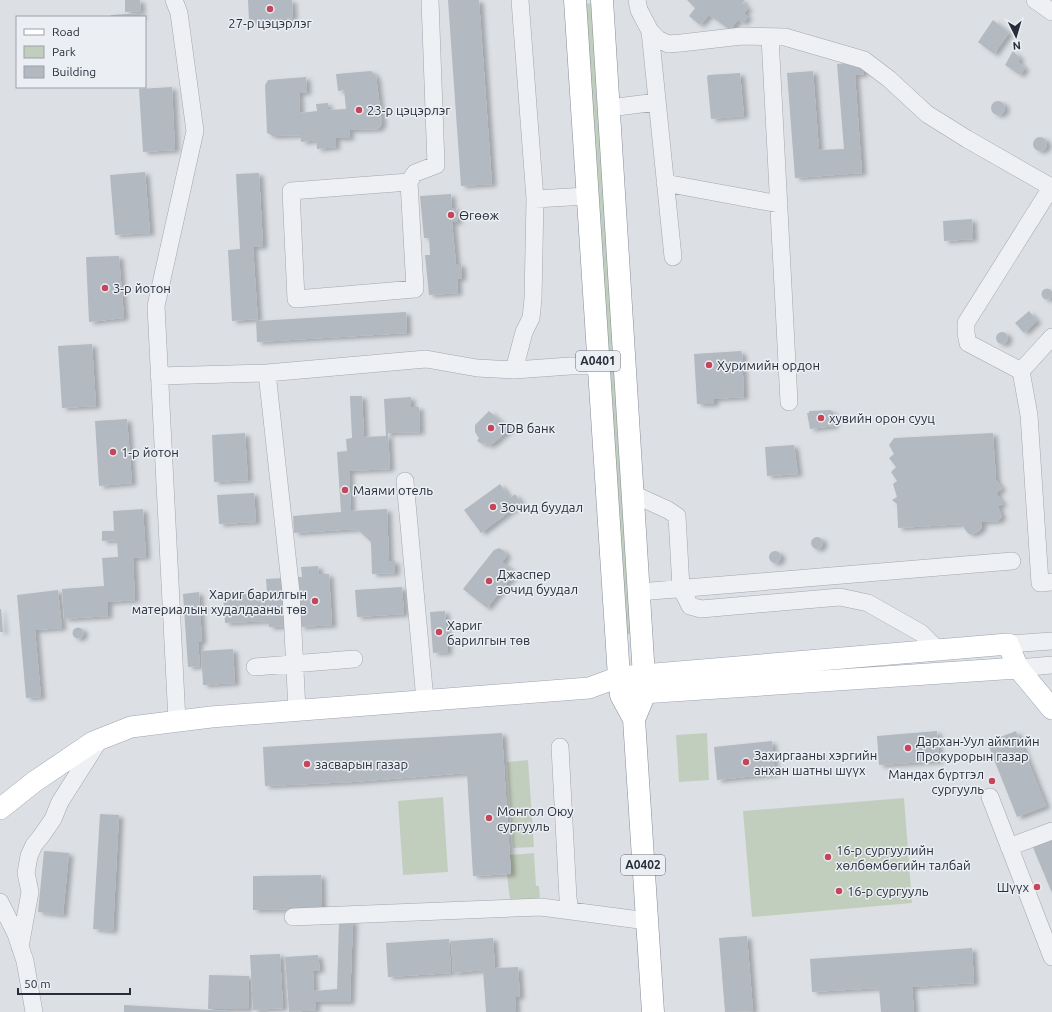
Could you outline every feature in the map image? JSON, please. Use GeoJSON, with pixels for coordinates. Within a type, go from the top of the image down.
{"type":"FeatureCollection","features":[{"type":"Feature","properties":{"kind":"highway","name":"A0401"},"geometry":{"type":"LineString","coordinates":[[575,0],[620,686],[634,719]]}},
{"type":"Feature","properties":{"kind":"highway","name":"A0401"},"geometry":{"type":"LineString","coordinates":[[602,0],[645,684],[634,719]]}},
{"type":"Feature","properties":{"kind":"highway","name":"A0402"},"geometry":{"type":"LineString","coordinates":[[634,719],[653,1012]]}},
{"type":"Feature","properties":{"kind":"main road"},"geometry":{"type":"LineString","coordinates":[[0,809],[34,782],[93,742],[132,727],[211,717],[645,684],[938,650],[1008,644],[1018,668],[1052,709]]}},
{"type":"Feature","properties":{"kind":"main road"},"geometry":{"type":"LineString","coordinates":[[645,684],[1018,668]]}},
{"type":"Feature","properties":{"kind":"street"},"geometry":{"type":"LineString","coordinates":[[174,0],[179,13],[195,131],[156,306],[177,721]]}},
{"type":"Feature","properties":{"kind":"street"},"geometry":{"type":"LineString","coordinates":[[409,182],[291,191],[296,299],[415,289],[409,182],[415,174],[436,165],[430,0]]}},
{"type":"Feature","properties":{"kind":"street"},"geometry":{"type":"LineString","coordinates":[[514,370],[524,332],[531,318],[533,299],[534,199],[520,0]]}},
{"type":"Feature","properties":{"kind":"street"},"geometry":{"type":"LineString","coordinates":[[637,0],[639,10],[650,31],[658,39],[668,44],[681,44],[742,36],[785,37],[864,60],[889,79],[927,114],[967,139],[1051,187],[966,323],[968,342],[1021,371]]}},
{"type":"Feature","properties":{"kind":"street"},"geometry":{"type":"LineString","coordinates":[[1035,0],[1052,12]]}},
{"type":"Feature","properties":{"kind":"street"},"geometry":{"type":"LineString","coordinates":[[650,31],[673,257]]}},
{"type":"Feature","properties":{"kind":"street"},"geometry":{"type":"LineString","coordinates":[[770,37],[790,402]]}},
{"type":"Feature","properties":{"kind":"street"},"geometry":{"type":"LineString","coordinates":[[609,108],[657,102]]}},
{"type":"Feature","properties":{"kind":"street"},"geometry":{"type":"LineString","coordinates":[[665,183],[779,204]]}},
{"type":"Feature","properties":{"kind":"street"},"geometry":{"type":"LineString","coordinates":[[534,199],[587,196]]}},
{"type":"Feature","properties":{"kind":"street"},"geometry":{"type":"LineString","coordinates":[[1021,371],[1052,337]]}},
{"type":"Feature","properties":{"kind":"street"},"geometry":{"type":"LineString","coordinates":[[159,376],[267,373],[426,359],[477,368],[514,370],[598,366]]}},
{"type":"Feature","properties":{"kind":"street"},"geometry":{"type":"LineString","coordinates":[[1021,371],[1029,415],[1040,583],[1052,582]]}},
{"type":"Feature","properties":{"kind":"street"},"geometry":{"type":"LineString","coordinates":[[267,373],[290,584],[297,710]]}},
{"type":"Feature","properties":{"kind":"street"},"geometry":{"type":"LineString","coordinates":[[405,482],[425,700]]}},
{"type":"Feature","properties":{"kind":"street"},"geometry":{"type":"LineString","coordinates":[[633,494],[668,510],[677,516],[681,588],[690,606],[701,609],[840,597],[868,603],[921,633],[938,650]]}},
{"type":"Feature","properties":{"kind":"street"},"geometry":{"type":"LineString","coordinates":[[639,592],[1012,561]]}},
{"type":"Feature","properties":{"kind":"street"},"geometry":{"type":"LineString","coordinates":[[1008,644],[1052,641]]}},
{"type":"Feature","properties":{"kind":"street"},"geometry":{"type":"LineString","coordinates":[[256,666],[354,659]]}},
{"type":"Feature","properties":{"kind":"street"},"geometry":{"type":"LineString","coordinates":[[1018,668],[1052,665]]}},
{"type":"Feature","properties":{"kind":"street"},"geometry":{"type":"LineString","coordinates":[[20,946],[30,892],[26,873],[29,856],[34,845],[53,819],[60,802],[100,739]]}},
{"type":"Feature","properties":{"kind":"street"},"geometry":{"type":"LineString","coordinates":[[560,747],[568,898],[570,911]]}},
{"type":"Feature","properties":{"kind":"street"},"geometry":{"type":"LineString","coordinates":[[990,797],[1052,957]]}},
{"type":"Feature","properties":{"kind":"street"},"geometry":{"type":"LineString","coordinates":[[1009,847],[1052,831]]}},
{"type":"Feature","properties":{"kind":"street"},"geometry":{"type":"LineString","coordinates":[[0,902],[16,934],[20,946],[26,967],[34,1012]]}},
{"type":"Feature","properties":{"kind":"street"},"geometry":{"type":"LineString","coordinates":[[293,917],[541,907],[647,921]]}},
{"type":"Feature","properties":{"kind":"green space"},"geometry":{"type":"Polygon","coordinates":[[[594,3],[634,634],[624,634],[583,4],[594,3]]]}},
{"type":"Feature","properties":{"kind":"green space"},"geometry":{"type":"Polygon","coordinates":[[[707,733],[709,780],[679,782],[676,735],[707,733]]]}},
{"type":"Feature","properties":{"kind":"green space"},"geometry":{"type":"Polygon","coordinates":[[[528,760],[534,847],[513,848],[507,762],[528,760]]]}},
{"type":"Feature","properties":{"kind":"green space"},"geometry":{"type":"Polygon","coordinates":[[[443,797],[448,872],[403,875],[398,801],[443,797]]]}},
{"type":"Feature","properties":{"kind":"green space","name":"16-р сургуулийн хөлбөмбөгийн талбай"},"geometry":{"type":"Polygon","coordinates":[[[904,798],[912,903],[752,917],[743,811],[904,798]]]}},
{"type":"Feature","properties":{"kind":"green space"},"geometry":{"type":"Polygon","coordinates":[[[534,853],[536,886],[539,886],[540,899],[510,900],[507,874],[511,873],[510,855],[534,853]]]}},
{"type":"Feature","properties":{"kind":"building"},"geometry":{"type":"Polygon","coordinates":[[[125,0],[140,0],[141,11],[125,12],[125,0]]]}},
{"type":"Feature","properties":{"kind":"building","name":"27-р цэцэрлэг"},"geometry":{"type":"Polygon","coordinates":[[[248,0],[292,0],[293,18],[249,21],[248,0]]]}},
{"type":"Feature","properties":{"kind":"building"},"geometry":{"type":"Polygon","coordinates":[[[448,0],[479,0],[492,184],[461,186],[448,0]]]}},
{"type":"Feature","properties":{"kind":"building"},"geometry":{"type":"Polygon","coordinates":[[[687,0],[745,0],[742,3],[748,8],[744,13],[748,17],[743,23],[738,20],[730,30],[709,15],[700,25],[689,16],[695,8],[687,0]]]}},
{"type":"Feature","properties":{"kind":"building"},"geometry":{"type":"Polygon","coordinates":[[[141,13],[142,16],[111,16],[141,13]]]}},
{"type":"Feature","properties":{"kind":"building"},"geometry":{"type":"Polygon","coordinates":[[[993,20],[1009,33],[994,54],[978,42],[993,20]]]}},
{"type":"Feature","properties":{"kind":"building"},"geometry":{"type":"Polygon","coordinates":[[[1013,51],[1020,58],[1018,62],[1025,68],[1020,75],[1005,65],[1013,51]]]}},
{"type":"Feature","properties":{"kind":"building"},"geometry":{"type":"Polygon","coordinates":[[[863,62],[864,74],[855,75],[862,173],[795,178],[787,73],[813,71],[819,150],[844,149],[837,64],[863,62]]]}},
{"type":"Feature","properties":{"kind":"building","name":"23-р цэцэрлэг"},"geometry":{"type":"Polygon","coordinates":[[[371,71],[376,76],[382,124],[378,129],[349,130],[350,138],[335,138],[336,147],[317,149],[316,140],[301,142],[301,135],[273,136],[267,133],[265,85],[268,80],[306,77],[307,92],[299,93],[300,113],[317,111],[316,104],[328,103],[328,110],[346,109],[344,90],[338,91],[336,74],[371,71]]]}},
{"type":"Feature","properties":{"kind":"building"},"geometry":{"type":"Polygon","coordinates":[[[740,73],[744,116],[711,119],[708,75],[740,73]]]}},
{"type":"Feature","properties":{"kind":"building"},"geometry":{"type":"Polygon","coordinates":[[[172,87],[175,150],[143,152],[139,89],[172,87]]]}},
{"type":"Feature","properties":{"kind":"building"},"geometry":{"type":"Polygon","coordinates":[[[998,101],[1003,103],[1005,108],[1003,113],[998,115],[993,113],[991,108],[993,103],[998,101]]]}},
{"type":"Feature","properties":{"kind":"building"},"geometry":{"type":"Polygon","coordinates":[[[1040,137],[1045,139],[1047,144],[1045,149],[1040,151],[1035,149],[1033,144],[1035,139],[1040,137]]]}},
{"type":"Feature","properties":{"kind":"building"},"geometry":{"type":"Polygon","coordinates":[[[145,172],[150,233],[115,235],[110,175],[145,172]]]}},
{"type":"Feature","properties":{"kind":"building"},"geometry":{"type":"Polygon","coordinates":[[[259,173],[263,246],[253,247],[258,321],[406,312],[407,333],[257,342],[256,319],[232,321],[228,250],[240,249],[236,174],[259,173]]]}},
{"type":"Feature","properties":{"kind":"building"},"geometry":{"type":"Polygon","coordinates":[[[451,194],[452,208],[456,208],[458,222],[452,222],[456,264],[461,264],[462,278],[457,279],[458,293],[429,295],[425,255],[430,255],[429,238],[424,238],[420,196],[451,194]]]}},
{"type":"Feature","properties":{"kind":"building"},"geometry":{"type":"Polygon","coordinates":[[[972,219],[973,239],[944,241],[943,221],[972,219]]]}},
{"type":"Feature","properties":{"kind":"building","name":"3-р йотон"},"geometry":{"type":"Polygon","coordinates":[[[119,256],[124,318],[89,322],[86,257],[119,256]]]}},
{"type":"Feature","properties":{"kind":"building"},"geometry":{"type":"Polygon","coordinates":[[[1047,288],[1051,290],[1053,294],[1051,298],[1047,300],[1043,298],[1041,294],[1043,290],[1047,288]]]}},
{"type":"Feature","properties":{"kind":"building"},"geometry":{"type":"Polygon","coordinates":[[[1029,311],[1037,321],[1024,333],[1015,323],[1029,311]]]}},
{"type":"Feature","properties":{"kind":"building"},"geometry":{"type":"Polygon","coordinates":[[[1000,332],[1004,332],[1008,338],[1004,344],[1000,344],[996,340],[996,336],[1000,332]]]}},
{"type":"Feature","properties":{"kind":"building"},"geometry":{"type":"Polygon","coordinates":[[[92,344],[96,406],[62,408],[58,346],[92,344]]]}},
{"type":"Feature","properties":{"kind":"building"},"geometry":{"type":"Polygon","coordinates":[[[741,351],[744,397],[714,399],[714,404],[697,404],[694,354],[741,351]]]}},
{"type":"Feature","properties":{"kind":"building","name":"Маями отель"},"geometry":{"type":"Polygon","coordinates":[[[350,396],[362,396],[364,437],[386,436],[384,399],[411,397],[411,407],[419,407],[420,432],[388,433],[390,469],[349,471],[351,511],[387,509],[389,561],[395,561],[395,573],[372,574],[371,542],[357,529],[294,533],[293,516],[341,512],[337,452],[347,451],[346,439],[352,438],[350,396]]]}},
{"type":"Feature","properties":{"kind":"building","name":"TDB банк"},"geometry":{"type":"Polygon","coordinates":[[[489,411],[509,429],[495,442],[488,446],[485,443],[482,444],[477,441],[479,438],[475,432],[475,425],[489,411]]]}},
{"type":"Feature","properties":{"kind":"building","name":"хувийн орон сууц"},"geometry":{"type":"Polygon","coordinates":[[[809,411],[833,411],[834,426],[810,429],[807,413],[809,413],[809,411]]]}},
{"type":"Feature","properties":{"kind":"building","name":"1-р йотон"},"geometry":{"type":"Polygon","coordinates":[[[127,419],[132,483],[99,486],[95,421],[127,419]]]}},
{"type":"Feature","properties":{"kind":"building"},"geometry":{"type":"Polygon","coordinates":[[[245,433],[248,480],[214,482],[212,435],[245,433]]]}},
{"type":"Feature","properties":{"kind":"building"},"geometry":{"type":"Polygon","coordinates":[[[993,433],[996,480],[1002,489],[996,493],[1003,504],[998,506],[1002,517],[998,521],[982,522],[982,527],[979,531],[973,534],[969,534],[966,531],[963,524],[898,528],[897,504],[892,500],[897,497],[893,484],[897,481],[891,472],[896,467],[889,458],[894,454],[889,445],[894,438],[993,433]]]}},
{"type":"Feature","properties":{"kind":"building"},"geometry":{"type":"Polygon","coordinates":[[[794,445],[798,474],[767,476],[765,447],[794,445]]]}},
{"type":"Feature","properties":{"kind":"building","name":"Зочид буудал"},"geometry":{"type":"Polygon","coordinates":[[[500,484],[510,498],[515,494],[521,503],[481,533],[464,510],[500,484]]]}},
{"type":"Feature","properties":{"kind":"building"},"geometry":{"type":"Polygon","coordinates":[[[254,493],[256,522],[219,524],[217,495],[254,493]]]}},
{"type":"Feature","properties":{"kind":"building"},"geometry":{"type":"Polygon","coordinates":[[[143,509],[146,557],[133,558],[135,600],[108,602],[108,616],[64,619],[62,589],[104,586],[102,558],[118,557],[117,540],[102,541],[102,531],[114,531],[113,511],[143,509]]]}},
{"type":"Feature","properties":{"kind":"building"},"geometry":{"type":"Polygon","coordinates":[[[815,537],[819,537],[823,543],[819,549],[815,549],[811,545],[811,541],[815,537]]]}},
{"type":"Feature","properties":{"kind":"building","name":"Джаспер зочид буудал"},"geometry":{"type":"Polygon","coordinates":[[[499,548],[504,551],[507,556],[502,562],[515,573],[487,608],[463,589],[494,550],[499,548]]]}},
{"type":"Feature","properties":{"kind":"building"},"geometry":{"type":"Polygon","coordinates":[[[773,551],[777,551],[781,557],[777,563],[773,563],[769,559],[769,555],[773,551]]]}},
{"type":"Feature","properties":{"kind":"building","name":"Хариг барилгын материалын худалдааны төв"},"geometry":{"type":"Polygon","coordinates":[[[318,566],[319,574],[329,574],[332,625],[300,627],[297,577],[302,577],[301,567],[318,566]]]}},
{"type":"Feature","properties":{"kind":"building"},"geometry":{"type":"Polygon","coordinates":[[[286,578],[289,626],[269,627],[268,621],[225,623],[223,595],[267,593],[266,579],[286,578]]]}},
{"type":"Feature","properties":{"kind":"building"},"geometry":{"type":"Polygon","coordinates":[[[402,587],[404,614],[357,617],[355,590],[402,587]]]}},
{"type":"Feature","properties":{"kind":"building"},"geometry":{"type":"Polygon","coordinates":[[[58,590],[62,628],[35,630],[41,697],[26,698],[17,595],[58,590]]]}},
{"type":"Feature","properties":{"kind":"building"},"geometry":{"type":"Polygon","coordinates":[[[199,592],[202,642],[198,642],[200,666],[188,667],[183,594],[199,592]]]}},
{"type":"Feature","properties":{"kind":"building"},"geometry":{"type":"Polygon","coordinates":[[[1,609],[3,632],[0,632],[1,609]]]}},
{"type":"Feature","properties":{"kind":"building","name":"Хариг барилгын төв"},"geometry":{"type":"Polygon","coordinates":[[[445,611],[448,652],[433,653],[430,612],[445,611]]]}},
{"type":"Feature","properties":{"kind":"building"},"geometry":{"type":"Polygon","coordinates":[[[76,628],[80,628],[82,629],[82,637],[76,638],[73,635],[73,631],[76,628]]]}},
{"type":"Feature","properties":{"kind":"building"},"geometry":{"type":"Polygon","coordinates":[[[233,649],[235,683],[203,685],[201,651],[233,649]]]}},
{"type":"Feature","properties":{"kind":"building","name":"Дархан-Уул аймгийн Прокурорын газар"},"geometry":{"type":"Polygon","coordinates":[[[937,731],[939,761],[879,765],[877,736],[937,731]]]}},
{"type":"Feature","properties":{"kind":"building","name":"Мандах бүртгэл сургууль"},"geometry":{"type":"Polygon","coordinates":[[[1016,731],[1046,806],[1017,817],[987,742],[1016,731]]]}},
{"type":"Feature","properties":{"kind":"building","name":"Монгол Оюу сургууль"},"geometry":{"type":"Polygon","coordinates":[[[502,733],[511,874],[473,876],[467,773],[352,782],[265,786],[263,747],[502,733]]]}},
{"type":"Feature","properties":{"kind":"building","name":"Захиргааны хэргийн анхан шатны шүүх"},"geometry":{"type":"Polygon","coordinates":[[[772,741],[775,774],[717,780],[714,747],[772,741]]]}},
{"type":"Feature","properties":{"kind":"building"},"geometry":{"type":"Polygon","coordinates":[[[100,814],[119,815],[113,931],[93,929],[100,814]]]}},
{"type":"Feature","properties":{"kind":"building"},"geometry":{"type":"Polygon","coordinates":[[[1052,837],[1052,893],[1032,845],[1052,837]]]}},
{"type":"Feature","properties":{"kind":"building"},"geometry":{"type":"Polygon","coordinates":[[[44,851],[69,853],[63,915],[38,912],[44,851]]]}},
{"type":"Feature","properties":{"kind":"building"},"geometry":{"type":"Polygon","coordinates":[[[321,875],[322,909],[253,910],[253,876],[321,875]]]}},
{"type":"Feature","properties":{"kind":"building"},"geometry":{"type":"Polygon","coordinates":[[[339,921],[353,921],[350,1002],[315,1002],[316,1010],[289,1012],[285,957],[318,955],[320,970],[313,971],[314,991],[337,989],[339,921]]]}},
{"type":"Feature","properties":{"kind":"building"},"geometry":{"type":"Polygon","coordinates":[[[747,936],[753,1011],[725,1012],[719,938],[747,936]]]}},
{"type":"Feature","properties":{"kind":"building"},"geometry":{"type":"Polygon","coordinates":[[[493,938],[495,968],[518,967],[520,997],[515,997],[516,1012],[486,1012],[483,970],[453,973],[451,941],[493,938]]]}},
{"type":"Feature","properties":{"kind":"building"},"geometry":{"type":"Polygon","coordinates":[[[449,939],[451,973],[388,977],[386,943],[449,939]]]}},
{"type":"Feature","properties":{"kind":"building"},"geometry":{"type":"Polygon","coordinates":[[[972,948],[974,983],[912,987],[914,1012],[881,1012],[879,988],[812,992],[810,959],[972,948]]]}},
{"type":"Feature","properties":{"kind":"building"},"geometry":{"type":"Polygon","coordinates":[[[280,954],[283,1008],[253,1010],[250,955],[280,954]]]}},
{"type":"Feature","properties":{"kind":"building"},"geometry":{"type":"Polygon","coordinates":[[[209,975],[249,976],[248,1009],[208,1009],[209,975]]]}},
{"type":"Feature","properties":{"kind":"building"},"geometry":{"type":"Polygon","coordinates":[[[124,1005],[228,1011],[228,1012],[124,1012],[124,1005]]]}},
{"type":"Feature","properties":{"kind":"place","name":"27-р цэцэрлэг"},"geometry":{"type":"Point","coordinates":[270,9]}},
{"type":"Feature","properties":{"kind":"place","name":"23-р цэцэрлэг"},"geometry":{"type":"Point","coordinates":[359,110]}},
{"type":"Feature","properties":{"kind":"place","name":"Өгөөж"},"geometry":{"type":"Point","coordinates":[451,215]}},
{"type":"Feature","properties":{"kind":"place","name":"3-р йотон"},"geometry":{"type":"Point","coordinates":[105,288]}},
{"type":"Feature","properties":{"kind":"place","name":"Хуримийн ордон"},"geometry":{"type":"Point","coordinates":[709,365]}},
{"type":"Feature","properties":{"kind":"place","name":"хувийн орон сууц"},"geometry":{"type":"Point","coordinates":[821,418]}},
{"type":"Feature","properties":{"kind":"place","name":"TDB банк"},"geometry":{"type":"Point","coordinates":[491,428]}},
{"type":"Feature","properties":{"kind":"place","name":"1-р йотон"},"geometry":{"type":"Point","coordinates":[113,452]}},
{"type":"Feature","properties":{"kind":"place","name":"Маями отель"},"geometry":{"type":"Point","coordinates":[345,490]}},
{"type":"Feature","properties":{"kind":"place","name":"Зочид буудал"},"geometry":{"type":"Point","coordinates":[493,507]}},
{"type":"Feature","properties":{"kind":"place","name":"Джаспер зочид буудал"},"geometry":{"type":"Point","coordinates":[489,581]}},
{"type":"Feature","properties":{"kind":"place","name":"Хариг барилгын материалын худалдааны төв"},"geometry":{"type":"Point","coordinates":[315,601]}},
{"type":"Feature","properties":{"kind":"place","name":"Хариг барилгын төв"},"geometry":{"type":"Point","coordinates":[439,632]}},
{"type":"Feature","properties":{"kind":"place","name":"Дархан-Уул аймгийн Прокурорын газар"},"geometry":{"type":"Point","coordinates":[908,748]}},
{"type":"Feature","properties":{"kind":"place","name":"Захиргааны хэргийн анхан шатны шүүх"},"geometry":{"type":"Point","coordinates":[746,762]}},
{"type":"Feature","properties":{"kind":"place","name":"засварын газар"},"geometry":{"type":"Point","coordinates":[307,764]}},
{"type":"Feature","properties":{"kind":"place","name":"Мандах бүртгэл сургууль"},"geometry":{"type":"Point","coordinates":[992,781]}},
{"type":"Feature","properties":{"kind":"place","name":"Монгол Оюу сургууль"},"geometry":{"type":"Point","coordinates":[489,818]}},
{"type":"Feature","properties":{"kind":"place","name":"16-р сургуулийн хөлбөмбөгийн талбай"},"geometry":{"type":"Point","coordinates":[828,857]}},
{"type":"Feature","properties":{"kind":"place","name":"Шүүх"},"geometry":{"type":"Point","coordinates":[1037,887]}},
{"type":"Feature","properties":{"kind":"place","name":"16-р сургууль"},"geometry":{"type":"Point","coordinates":[839,891]}}]}
